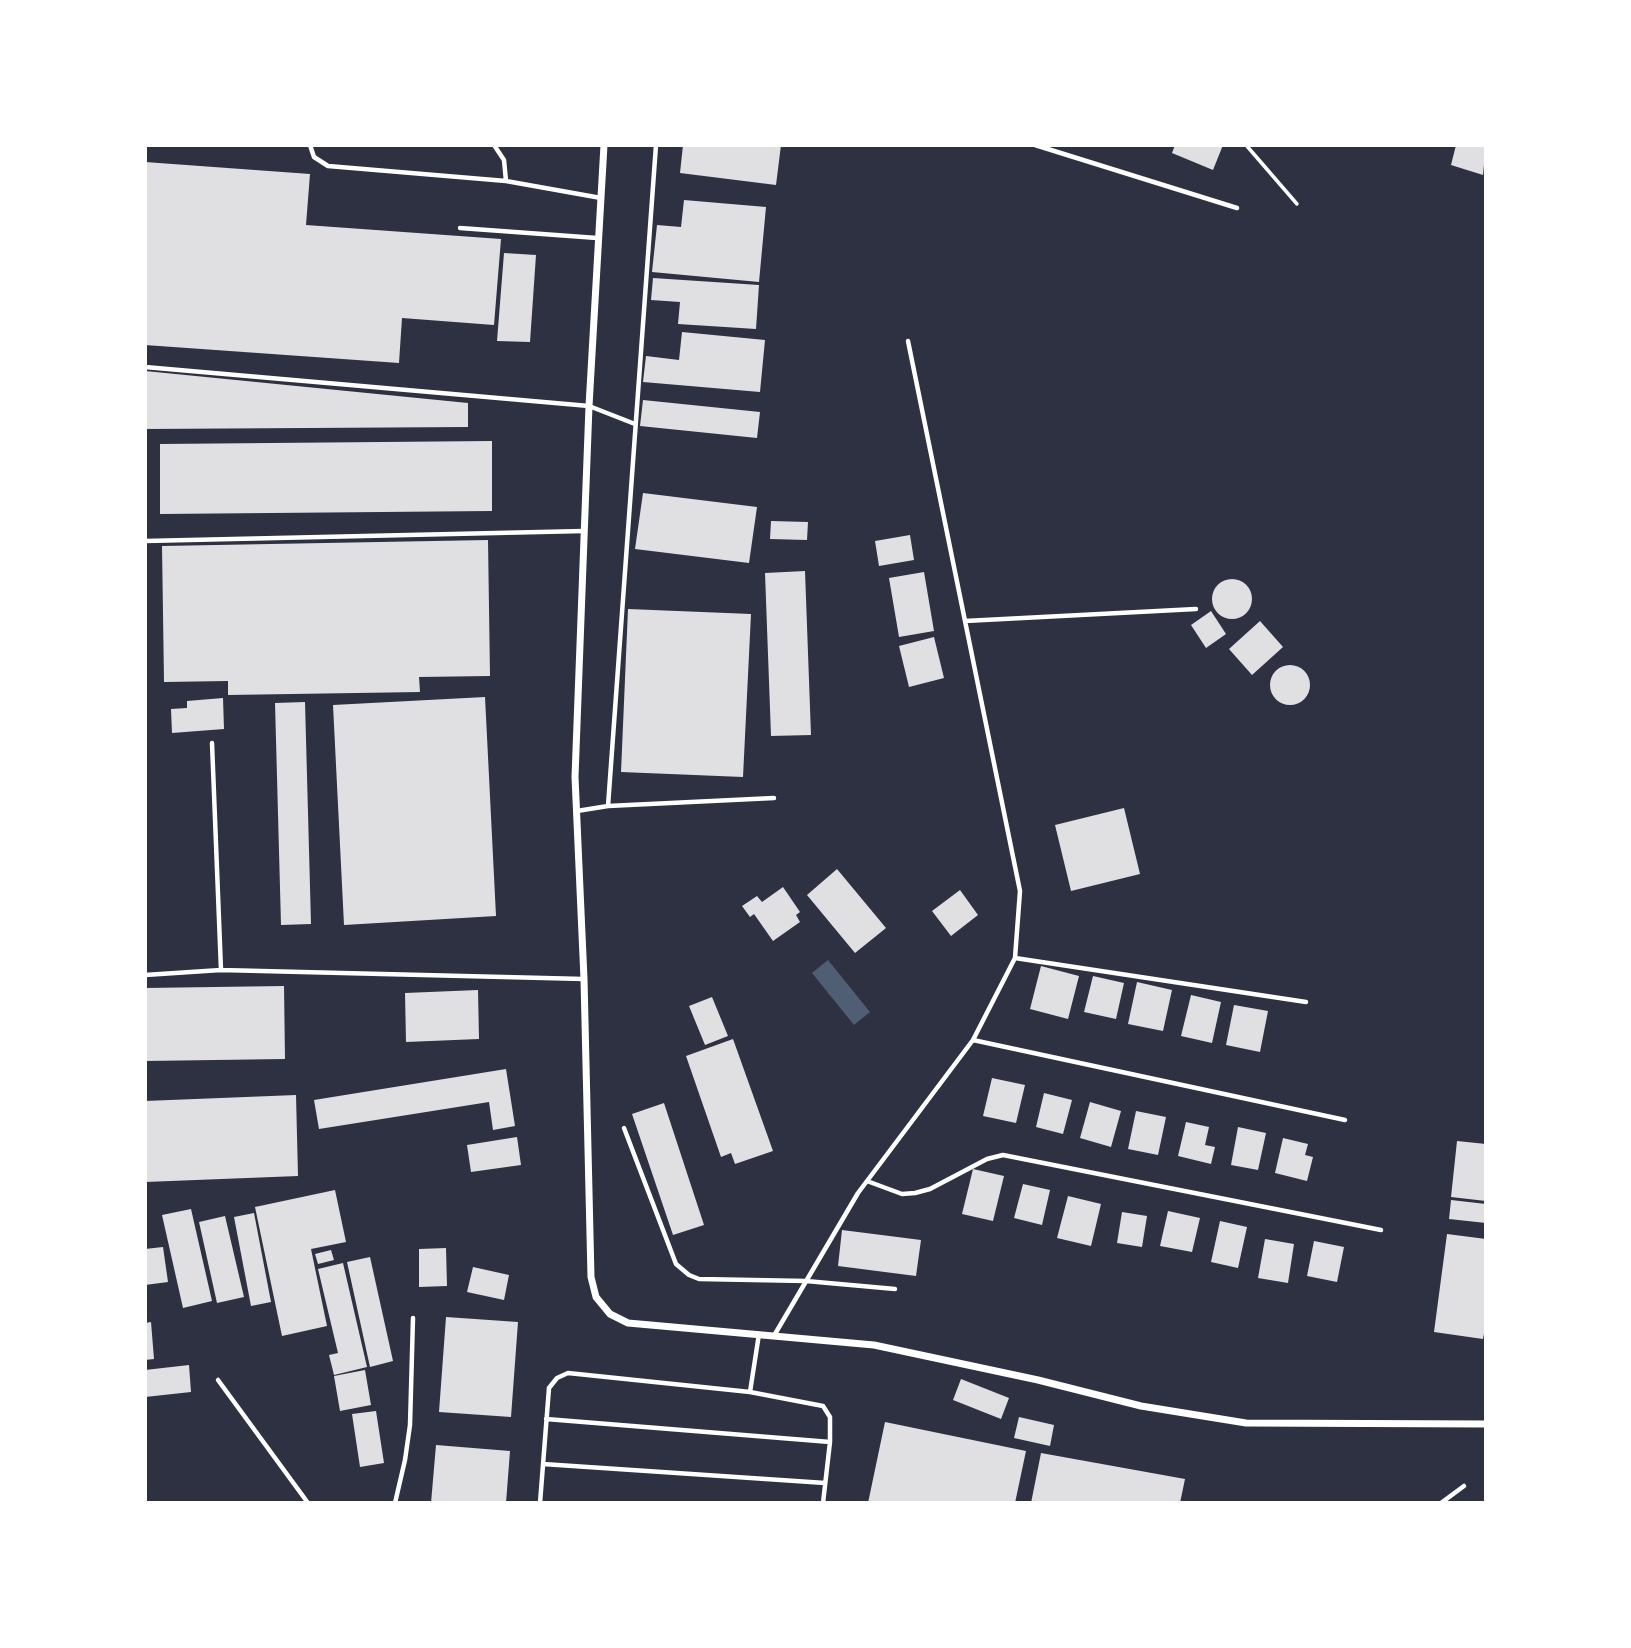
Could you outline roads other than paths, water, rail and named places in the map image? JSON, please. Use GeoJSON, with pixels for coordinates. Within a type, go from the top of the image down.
{"type":"FeatureCollection","features":[{"type":"Feature","properties":{"kind":"street"},"geometry":{"type":"LineString","coordinates":[[604,145],[583,531],[575,777],[584,979],[591,1277],[596,1297],[610,1314],[628,1323],[775,1334],[874,1345],[1038,1380],[1142,1406],[1246,1423],[1486,1424]]}},
{"type":"Feature","properties":{"kind":"lane"},"geometry":{"type":"LineString","coordinates":[[310,145],[314,157],[328,166],[506,181],[601,198]]}},
{"type":"Feature","properties":{"kind":"lane"},"geometry":{"type":"LineString","coordinates":[[494,145],[504,160],[506,181]]}},
{"type":"Feature","properties":{"kind":"lane"},"geometry":{"type":"LineString","coordinates":[[608,806],[656,145]]}},
{"type":"Feature","properties":{"kind":"lane"},"geometry":{"type":"LineString","coordinates":[[1035,145],[1237,208]]}},
{"type":"Feature","properties":{"kind":"lane"},"geometry":{"type":"LineString","coordinates":[[460,228],[597,239]]}},
{"type":"Feature","properties":{"kind":"lane"},"geometry":{"type":"LineString","coordinates":[[775,1334],[867,1181],[973,1040],[1015,958],[1020,891],[908,341]]}},
{"type":"Feature","properties":{"kind":"lane"},"geometry":{"type":"LineString","coordinates":[[145,367],[589,406],[635,424]]}},
{"type":"Feature","properties":{"kind":"lane"},"geometry":{"type":"LineString","coordinates":[[145,541],[583,531]]}},
{"type":"Feature","properties":{"kind":"lane"},"geometry":{"type":"LineString","coordinates":[[965,621],[1196,610]]}},
{"type":"Feature","properties":{"kind":"lane"},"geometry":{"type":"LineString","coordinates":[[212,743],[221,970]]}},
{"type":"Feature","properties":{"kind":"lane"},"geometry":{"type":"LineString","coordinates":[[576,811],[608,806],[774,798]]}},
{"type":"Feature","properties":{"kind":"lane"},"geometry":{"type":"LineString","coordinates":[[1015,958],[1306,1002]]}},
{"type":"Feature","properties":{"kind":"lane"},"geometry":{"type":"LineString","coordinates":[[145,975],[221,970],[584,979]]}},
{"type":"Feature","properties":{"kind":"lane"},"geometry":{"type":"LineString","coordinates":[[973,1040],[1345,1120]]}},
{"type":"Feature","properties":{"kind":"lane"},"geometry":{"type":"LineString","coordinates":[[624,1128],[676,1264],[682,1271],[699,1279],[806,1282],[895,1289]]}},
{"type":"Feature","properties":{"kind":"lane"},"geometry":{"type":"LineString","coordinates":[[867,1181],[902,1194],[915,1193],[930,1189],[987,1158],[1003,1155],[1381,1230]]}},
{"type":"Feature","properties":{"kind":"lane"},"geometry":{"type":"LineString","coordinates":[[395,1503],[410,1425],[413,1318]]}},
{"type":"Feature","properties":{"kind":"lane"},"geometry":{"type":"LineString","coordinates":[[750,1392],[759,1333]]}},
{"type":"Feature","properties":{"kind":"lane"},"geometry":{"type":"LineString","coordinates":[[540,1503],[549,1388],[557,1378],[568,1373],[750,1392],[823,1406],[830,1417],[823,1503]]}},
{"type":"Feature","properties":{"kind":"lane"},"geometry":{"type":"LineString","coordinates":[[218,1380],[308,1503]]}},
{"type":"Feature","properties":{"kind":"lane"},"geometry":{"type":"LineString","coordinates":[[545,1419],[830,1441]]}},
{"type":"Feature","properties":{"kind":"lane"},"geometry":{"type":"LineString","coordinates":[[542,1464],[825,1483]]}},
{"type":"Feature","properties":{"kind":"lane"},"geometry":{"type":"LineString","coordinates":[[1441,1503],[1464,1486]]}},
{"type":"Feature","properties":{"kind":"water"},"geometry":{"type":"Polygon","coordinates":[[[828,960],[870,1012],[854,1025],[812,973],[828,960]]]}}]}
